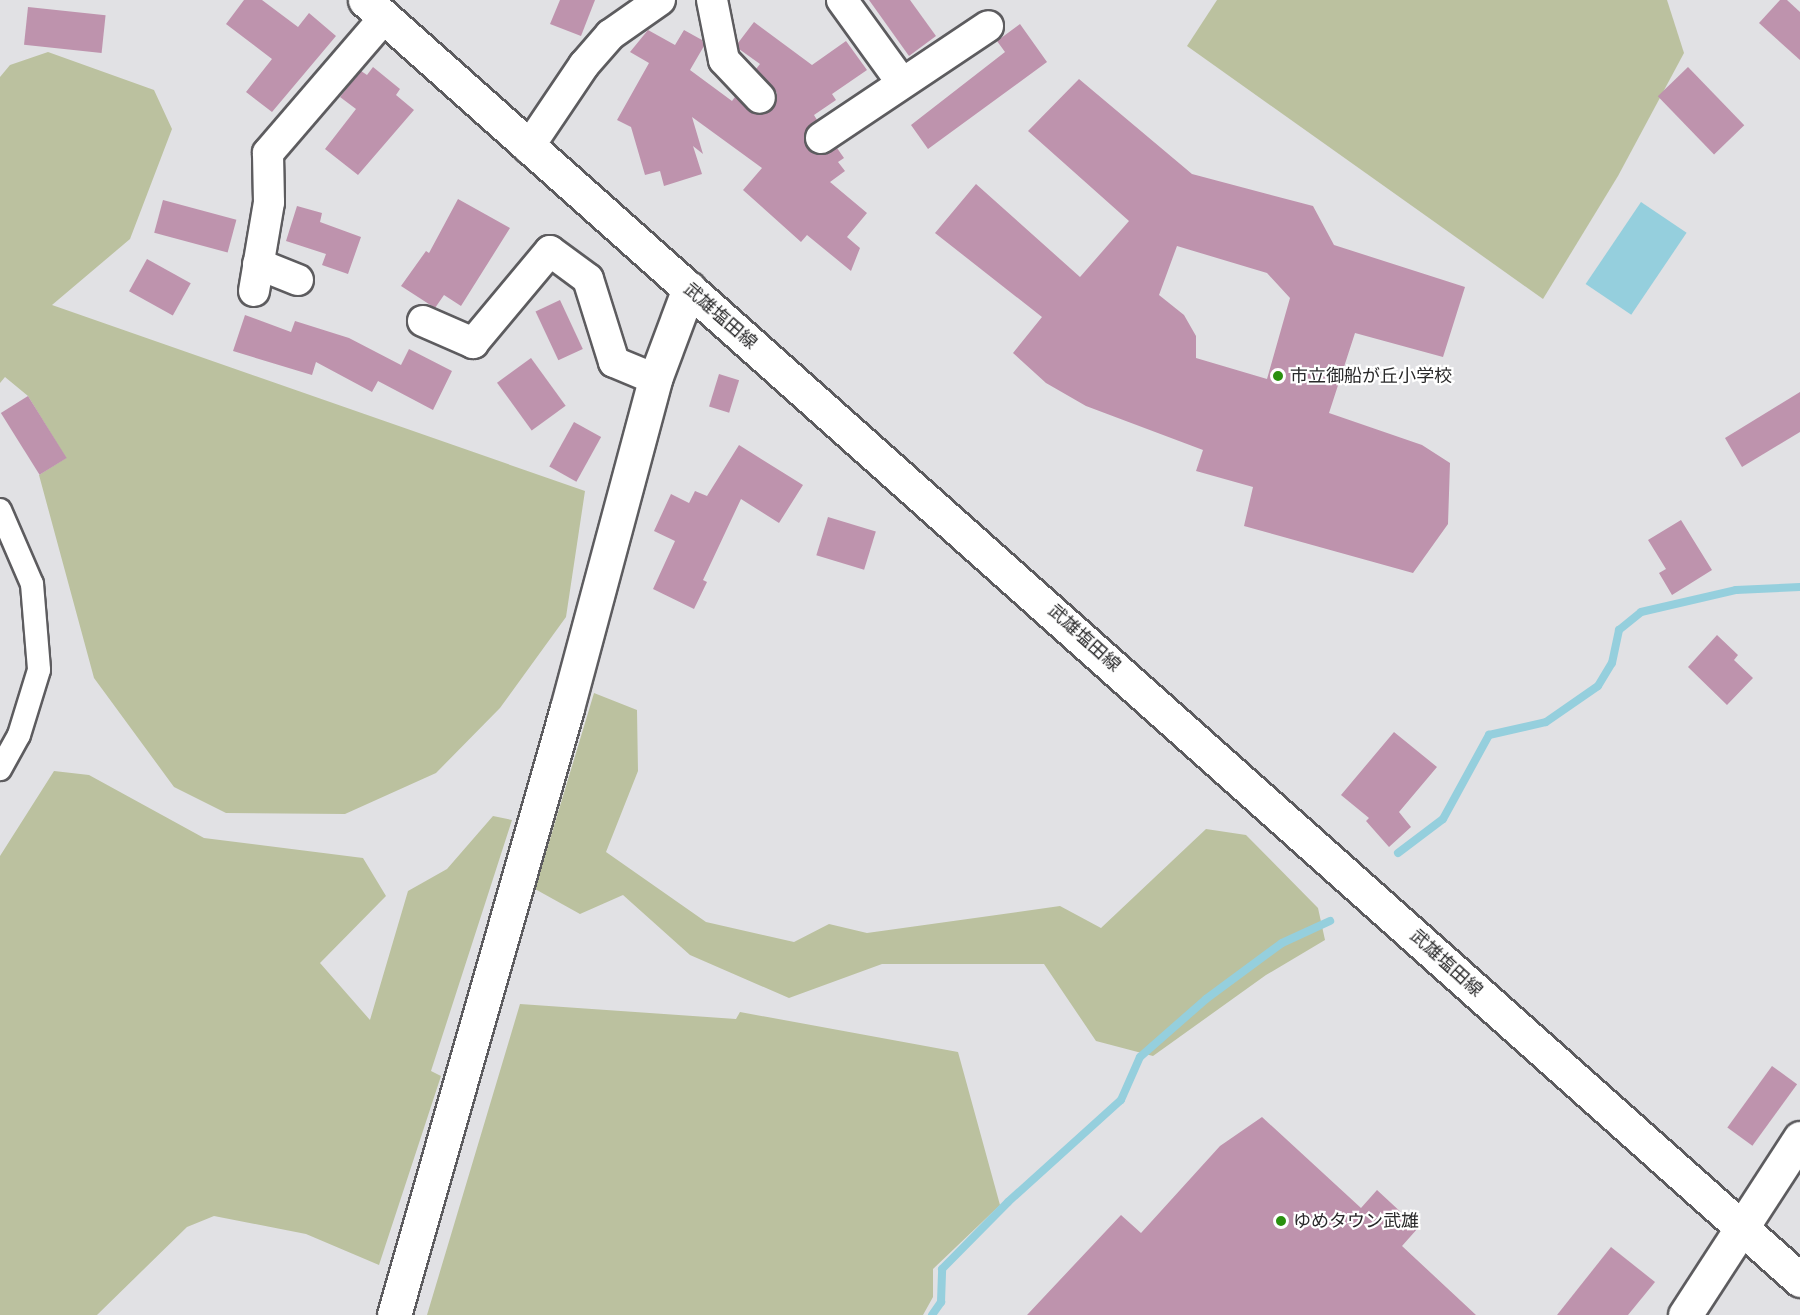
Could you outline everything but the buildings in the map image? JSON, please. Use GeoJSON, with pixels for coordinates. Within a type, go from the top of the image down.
{"type":"FeatureCollection","features":[{"type":"Feature","properties":{"kind":"main road","name":"武雄塩田線"},"geometry":{"type":"LineString","coordinates":[[375,9],[528,148],[1800,1280]]}},
{"type":"Feature","properties":{"kind":"main road"},"geometry":{"type":"LineString","coordinates":[[394,1315],[563,719],[655,379],[688,288]]}},
{"type":"Feature","properties":{"kind":"main road"},"geometry":{"type":"LineString","coordinates":[[1685,1315],[1800,1138]]}},
{"type":"Feature","properties":{"kind":"street"},"geometry":{"type":"LineString","coordinates":[[528,148],[584,65],[610,35],[660,0]]}},
{"type":"Feature","properties":{"kind":"street"},"geometry":{"type":"LineString","coordinates":[[712,0],[724,60],[760,98]]}},
{"type":"Feature","properties":{"kind":"street"},"geometry":{"type":"LineString","coordinates":[[842,0],[902,83]]}},
{"type":"Feature","properties":{"kind":"street"},"geometry":{"type":"LineString","coordinates":[[298,280],[256,277],[268,202],[268,153],[375,9]]}},
{"type":"Feature","properties":{"kind":"street"},"geometry":{"type":"LineString","coordinates":[[821,138],[988,26]]}},
{"type":"Feature","properties":{"kind":"street"},"geometry":{"type":"LineString","coordinates":[[423,321],[473,343],[550,250],[588,279],[614,362],[655,379]]}},
{"type":"Feature","properties":{"kind":"street"},"geometry":{"type":"LineString","coordinates":[[0,510],[32,584],[39,670],[19,735],[0,769]]}},
{"type":"Feature","properties":{"kind":"green space"},"geometry":{"type":"Polygon","coordinates":[[[1217,0],[1667,0],[1684,53],[1618,176],[1543,299],[1187,46],[1217,0]]]}},
{"type":"Feature","properties":{"kind":"green space"},"geometry":{"type":"Polygon","coordinates":[[[48,52],[154,90],[172,129],[130,239],[52,305],[585,491],[566,617],[500,708],[436,773],[345,814],[226,813],[174,787],[94,678],[39,475],[66,458],[28,396],[5,377],[0,383],[0,77],[10,65],[48,52]]]}},
{"type":"Feature","properties":{"kind":"green space"},"geometry":{"type":"Polygon","coordinates":[[[594,693],[637,710],[638,771],[606,852],[706,922],[794,942],[829,924],[867,933],[1060,906],[1101,928],[1206,829],[1246,835],[1318,908],[1325,940],[1266,975],[1153,1056],[1096,1041],[1044,964],[882,964],[789,998],[690,955],[623,895],[580,914],[535,889],[594,693]]]}},
{"type":"Feature","properties":{"kind":"green space"},"geometry":{"type":"Polygon","coordinates":[[[54,771],[89,775],[204,838],[363,858],[386,896],[320,963],[370,1020],[408,891],[447,869],[493,816],[512,820],[431,1071],[441,1076],[379,1265],[306,1234],[214,1216],[187,1227],[97,1315],[0,1315],[0,856],[54,771]]]}},
{"type":"Feature","properties":{"kind":"green space"},"geometry":{"type":"Polygon","coordinates":[[[520,1004],[736,1019],[740,1012],[958,1052],[1000,1205],[933,1269],[933,1297],[923,1315],[427,1315],[520,1004]]]}},
{"type":"Feature","properties":{"kind":"water"},"geometry":{"type":"Polygon","coordinates":[[[1641,202],[1687,233],[1631,315],[1586,284],[1641,202]]]}},
{"type":"Feature","properties":{"kind":"waterway"},"geometry":{"type":"LineString","coordinates":[[1398,853],[1443,819],[1489,735],[1546,722],[1598,686],[1612,663],[1619,630],[1641,612],[1736,590],[1800,587]]}},
{"type":"Feature","properties":{"kind":"waterway"},"geometry":{"type":"LineString","coordinates":[[932,1315],[941,1302],[942,1269],[1008,1202],[1121,1100],[1140,1057],[1206,999],[1282,943],[1330,921]]}},
{"type":"Feature","properties":{"kind":"place","name":"市立御船が丘小学校"},"geometry":{"type":"Point","coordinates":[1278,376]}},
{"type":"Feature","properties":{"kind":"place","name":"ゆめタウン武雄"},"geometry":{"type":"Point","coordinates":[1281,1221]}}]}
